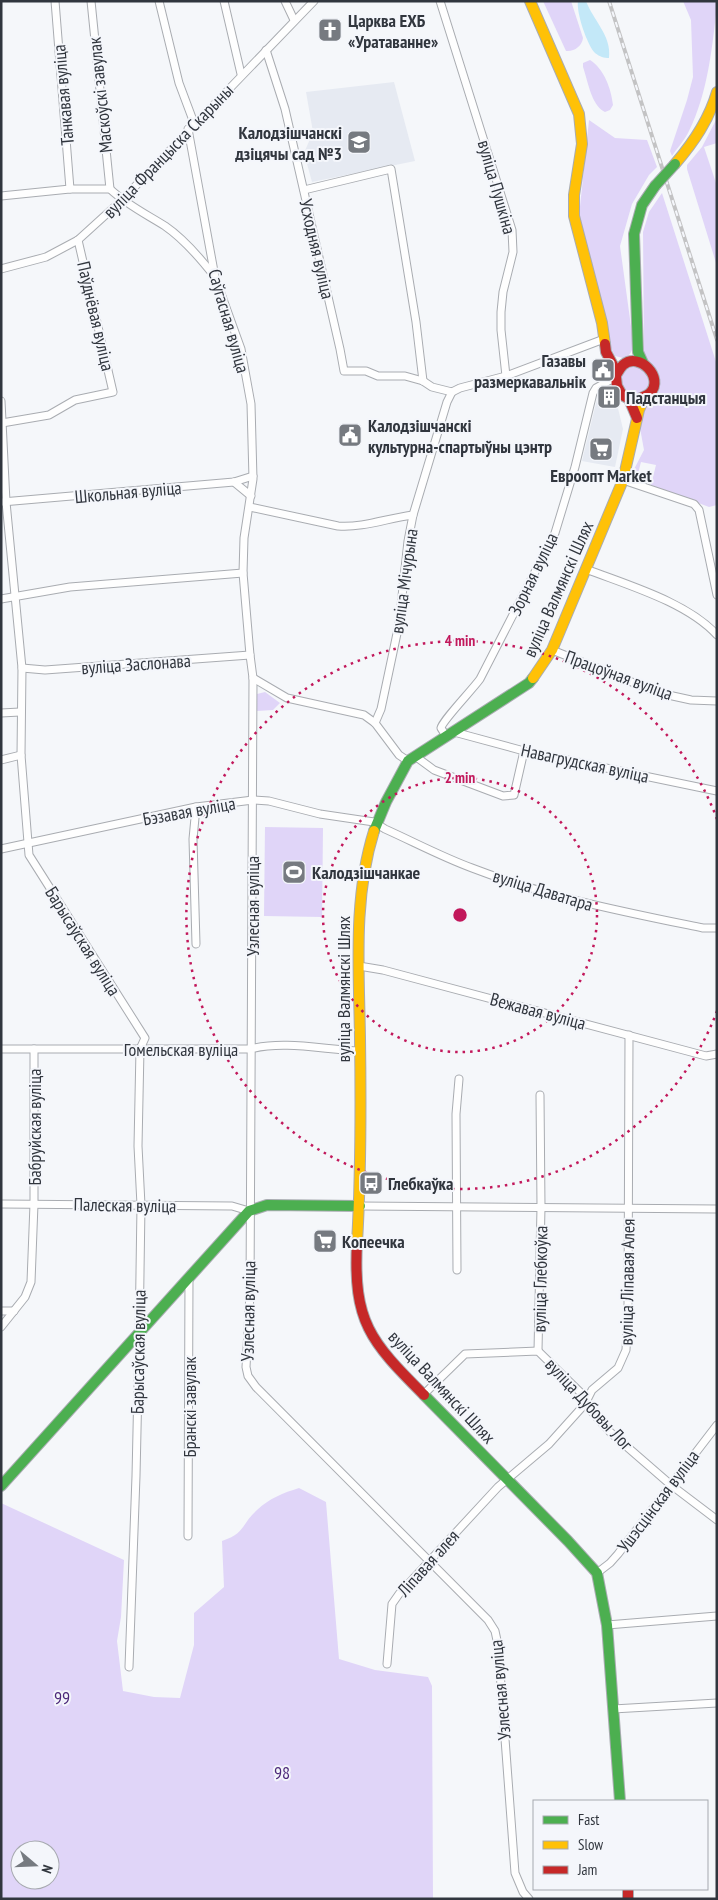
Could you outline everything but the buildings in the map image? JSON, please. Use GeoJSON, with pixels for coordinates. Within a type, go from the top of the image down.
{"type":"FeatureCollection","features":[{"type":"Feature","properties":{"kind":"main road"},"geometry":{"type":"LineString","coordinates":[[530,1],[579,114],[582,144],[574,195],[576,230],[602,323],[606,352],[612,361],[618,390],[629,399],[644,398],[652,390],[654,380],[651,370],[643,363],[638,352],[634,234],[642,205],[698,137],[717,92]]}},
{"type":"Feature","properties":{"kind":"main road"},"geometry":{"type":"LineString","coordinates":[[616,376],[622,367],[638,352]]}},
{"type":"Feature","properties":{"kind":"main road"},"geometry":{"type":"LineString","coordinates":[[612,361],[643,363]]}},
{"type":"Feature","properties":{"kind":"main road","name":"вуліца Валмянскі Шлях"},"geometry":{"type":"LineString","coordinates":[[620,1800],[607,1625],[602,1593],[596,1573],[568,1541],[384,1354],[368,1329],[360,1306],[358,1243],[360,1206],[359,910],[366,861],[377,824],[394,784],[412,758],[529,683],[552,650],[623,480],[644,398]]}},
{"type":"Feature","properties":{"kind":"main road"},"geometry":{"type":"LineString","coordinates":[[629,399],[637,420]]}},
{"type":"Feature","properties":{"kind":"main road"},"geometry":{"type":"LineString","coordinates":[[1,1486],[249,1211],[267,1205],[360,1206]]}},
{"type":"Feature","properties":{"kind":"street","name":"Танкавая вуліца"},"geometry":{"type":"LineString","coordinates":[[55,1],[70,189]]}},
{"type":"Feature","properties":{"kind":"street","name":"Маскоўскі завулак"},"geometry":{"type":"LineString","coordinates":[[91,1],[110,189]]}},
{"type":"Feature","properties":{"kind":"street"},"geometry":{"type":"LineString","coordinates":[[159,1],[180,83],[194,123]]}},
{"type":"Feature","properties":{"kind":"street"},"geometry":{"type":"LineString","coordinates":[[224,1],[241,74]]}},
{"type":"Feature","properties":{"kind":"street"},"geometry":{"type":"LineString","coordinates":[[286,1],[294,20]]}},
{"type":"Feature","properties":{"kind":"street","name":"вуліца Францыска Скарыны"},"geometry":{"type":"LineString","coordinates":[[1,269],[46,257],[78,240],[122,200],[241,74],[314,1]]}},
{"type":"Feature","properties":{"kind":"street","name":"вуліца Пушкіна"},"geometry":{"type":"LineString","coordinates":[[440,1],[510,223],[513,252],[503,292],[501,312],[506,376]]}},
{"type":"Feature","properties":{"kind":"street","name":"Усходняя вуліца"},"geometry":{"type":"LineString","coordinates":[[266,50],[285,109],[344,372],[366,371],[378,376],[405,376],[423,381]]}},
{"type":"Feature","properties":{"kind":"street","name":"Саўгасная вуліца"},"geometry":{"type":"LineString","coordinates":[[188,129],[215,277],[241,349],[251,404],[253,476],[244,538],[243,573],[253,678]]}},
{"type":"Feature","properties":{"kind":"street"},"geometry":{"type":"LineString","coordinates":[[304,190],[390,170],[416,322],[423,381],[432,387],[452,392],[460,388],[506,376],[604,340]]}},
{"type":"Feature","properties":{"kind":"street"},"geometry":{"type":"LineString","coordinates":[[1,196],[70,189],[110,189],[122,200],[167,227],[184,242],[215,277]]}},
{"type":"Feature","properties":{"kind":"street","name":"Паўднёвая вуліца"},"geometry":{"type":"LineString","coordinates":[[2,423],[49,415],[75,400],[114,392],[78,240]]}},
{"type":"Feature","properties":{"kind":"street"},"geometry":{"type":"LineString","coordinates":[[603,385],[616,376]]}},
{"type":"Feature","properties":{"kind":"street"},"geometry":{"type":"LineString","coordinates":[[603,385],[618,390]]}},
{"type":"Feature","properties":{"kind":"street","name":"Зорная вуліца"},"geometry":{"type":"LineString","coordinates":[[450,734],[441,728],[443,722],[480,679],[555,533],[575,467],[593,393],[596,388],[603,385]]}},
{"type":"Feature","properties":{"kind":"street","name":"вуліца Мічурына"},"geometry":{"type":"LineString","coordinates":[[375,723],[381,709],[399,624],[408,541],[413,515],[447,402],[452,392]]}},
{"type":"Feature","properties":{"kind":"street"},"geometry":{"type":"LineString","coordinates":[[1,401],[4,502],[16,597],[22,668],[21,755],[27,842]]}},
{"type":"Feature","properties":{"kind":"street","name":"Школьная вуліца"},"geometry":{"type":"LineString","coordinates":[[4,502],[234,482],[253,476]]}},
{"type":"Feature","properties":{"kind":"street"},"geometry":{"type":"LineString","coordinates":[[623,480],[694,504],[699,510],[717,595]]}},
{"type":"Feature","properties":{"kind":"street"},"geometry":{"type":"LineString","coordinates":[[234,482],[251,496]]}},
{"type":"Feature","properties":{"kind":"street"},"geometry":{"type":"LineString","coordinates":[[250,507],[338,526],[352,527],[394,517],[413,515]]}},
{"type":"Feature","properties":{"kind":"street"},"geometry":{"type":"LineString","coordinates":[[586,569],[660,598],[688,613],[717,635]]}},
{"type":"Feature","properties":{"kind":"street"},"geometry":{"type":"LineString","coordinates":[[1,599],[70,587],[243,573]]}},
{"type":"Feature","properties":{"kind":"street","name":"Працоўная вуліца"},"geometry":{"type":"LineString","coordinates":[[552,650],[659,693],[692,700],[717,702]]}},
{"type":"Feature","properties":{"kind":"street","name":"вуліца Заслонава"},"geometry":{"type":"LineString","coordinates":[[22,668],[45,670],[250,656]]}},
{"type":"Feature","properties":{"kind":"street"},"geometry":{"type":"LineString","coordinates":[[253,678],[287,698],[364,715],[375,723],[399,756],[412,758],[434,770],[503,796],[514,795],[524,751]]}},
{"type":"Feature","properties":{"kind":"street","name":"Узлесная вуліца"},"geometry":{"type":"LineString","coordinates":[[253,678],[250,1294],[246,1367],[248,1376],[263,1394],[488,1620],[495,1632],[498,1645],[515,1873],[523,1892],[529,1899]]}},
{"type":"Feature","properties":{"kind":"street"},"geometry":{"type":"LineString","coordinates":[[1,714],[20,712]]}},
{"type":"Feature","properties":{"kind":"street","name":"Навагрудская вуліца"},"geometry":{"type":"LineString","coordinates":[[450,734],[717,791]]}},
{"type":"Feature","properties":{"kind":"street"},"geometry":{"type":"LineString","coordinates":[[1,760],[21,755]]}},
{"type":"Feature","properties":{"kind":"street","name":"Бэзавая вуліца"},"geometry":{"type":"LineString","coordinates":[[1,849],[196,807],[253,800],[269,800],[320,814],[350,817],[377,824]]}},
{"type":"Feature","properties":{"kind":"street"},"geometry":{"type":"LineString","coordinates":[[196,807],[193,839],[196,944]]}},
{"type":"Feature","properties":{"kind":"street","name":"вуліца Даватара"},"geometry":{"type":"LineString","coordinates":[[377,824],[471,868],[559,897],[703,928],[717,928]]}},
{"type":"Feature","properties":{"kind":"street","name":"Барысаўская вуліца"},"geometry":{"type":"LineString","coordinates":[[27,842],[28,856],[152,1049]]}},
{"type":"Feature","properties":{"kind":"street","name":"Вежавая вуліца"},"geometry":{"type":"LineString","coordinates":[[359,966],[392,972],[706,1056],[717,1054]]}},
{"type":"Feature","properties":{"kind":"street","name":"вуліца Ліпавая Алея"},"geometry":{"type":"LineString","coordinates":[[507,1480],[548,1444],[585,1404],[592,1390],[618,1368],[626,1350],[628,1311],[629,1035]]}},
{"type":"Feature","properties":{"kind":"street","name":"Барысаўская вуліца"},"geometry":{"type":"LineString","coordinates":[[129,1667],[136,1485],[139,1332],[141,1205],[138,1146],[140,1049],[145,1038]]}},
{"type":"Feature","properties":{"kind":"street","name":"Гомельская вуліца"},"geometry":{"type":"LineString","coordinates":[[1,1049],[250,1049],[259,1046],[306,1046],[360,1051]]}},
{"type":"Feature","properties":{"kind":"street","name":"Бабруйская вуліца"},"geometry":{"type":"LineString","coordinates":[[1,1327],[25,1297],[31,1282],[34,1204],[34,1049]]}},
{"type":"Feature","properties":{"kind":"street"},"geometry":{"type":"LineString","coordinates":[[457,1270],[456,1114],[459,1079]]}},
{"type":"Feature","properties":{"kind":"street","name":"вуліца Глебкоўка"},"geometry":{"type":"LineString","coordinates":[[538,1351],[541,1207],[540,1095]]}},
{"type":"Feature","properties":{"kind":"street","name":"Палеская вуліца"},"geometry":{"type":"LineString","coordinates":[[1,1204],[232,1206],[249,1211]]}},
{"type":"Feature","properties":{"kind":"street","name":"вуліца Глебкоўка"},"geometry":{"type":"LineString","coordinates":[[360,1206],[717,1209]]}},
{"type":"Feature","properties":{"kind":"street","name":"Бранскі завулак"},"geometry":{"type":"LineString","coordinates":[[188,1536],[189,1277]]}},
{"type":"Feature","properties":{"kind":"street"},"geometry":{"type":"LineString","coordinates":[[1,1311],[14,1311]]}},
{"type":"Feature","properties":{"kind":"street","name":"вуліца Дубовы Лог"},"geometry":{"type":"LineString","coordinates":[[423,1395],[465,1354],[538,1351],[581,1393],[585,1404],[610,1432],[717,1520]]}},
{"type":"Feature","properties":{"kind":"street","name":"Ушэсцінская вуліца"},"geometry":{"type":"LineString","coordinates":[[596,1573],[610,1563],[717,1425]]}},
{"type":"Feature","properties":{"kind":"street","name":"Ліпавая алея"},"geometry":{"type":"LineString","coordinates":[[387,1664],[392,1604],[498,1486],[507,1480]]}},
{"type":"Feature","properties":{"kind":"street"},"geometry":{"type":"LineString","coordinates":[[607,1625],[717,1616]]}},
{"type":"Feature","properties":{"kind":"street"},"geometry":{"type":"LineString","coordinates":[[613,1709],[717,1703]]}},
{"type":"Feature","properties":{"kind":"shaded area","name":"Калодзішчанскі дзіцячы сад №3"},"geometry":{"type":"Polygon","coordinates":[[[394,82],[415,161],[312,182],[304,153],[313,132],[306,92],[394,82]]]}},
{"type":"Feature","properties":{"kind":"shaded area"},"geometry":{"type":"Polygon","coordinates":[[[599,391],[614,392],[623,429],[615,467],[582,461],[599,391]]]}},
{"type":"Feature","properties":{"kind":"green space"},"geometry":{"type":"Polygon","coordinates":[[[543,1],[571,1],[583,38],[577,48],[572,51],[566,51],[543,1]]]}},
{"type":"Feature","properties":{"kind":"green space"},"geometry":{"type":"Polygon","coordinates":[[[683,1],[717,1],[717,6],[708,70],[701,101],[687,134],[672,156],[670,151],[693,77],[691,20],[683,1]]]}},
{"type":"Feature","properties":{"kind":"green space"},"geometry":{"type":"Polygon","coordinates":[[[590,60],[603,74],[611,92],[613,105],[610,110],[605,112],[596,104],[588,86],[583,63],[590,60]]]}},
{"type":"Feature","properties":{"kind":"green space"},"geometry":{"type":"Polygon","coordinates":[[[717,118],[717,143],[704,147],[717,186],[717,266],[687,165],[702,147],[717,118]]]}},
{"type":"Feature","properties":{"kind":"green space"},"geometry":{"type":"Polygon","coordinates":[[[589,120],[615,138],[647,140],[657,167],[649,175],[632,204],[620,246],[633,341],[630,354],[623,358],[615,356],[611,348],[579,216],[589,120]]]}},
{"type":"Feature","properties":{"kind":"green space"},"geometry":{"type":"Polygon","coordinates":[[[662,193],[717,365],[717,505],[709,507],[651,485],[656,465],[641,462],[636,481],[630,477],[644,450],[640,428],[644,404],[653,395],[644,355],[643,232],[649,212],[662,193]]]}},
{"type":"Feature","properties":{"kind":"green space"},"geometry":{"type":"Polygon","coordinates":[[[635,366],[641,367],[649,375],[649,387],[641,395],[635,396],[629,395],[621,387],[620,381],[621,375],[629,367],[635,366]]]}},
{"type":"Feature","properties":{"kind":"green space"},"geometry":{"type":"Polygon","coordinates":[[[265,692],[280,703],[273,710],[257,711],[257,694],[265,692]]]}},
{"type":"Feature","properties":{"kind":"green space","name":"Калодзішчанкае"},"geometry":{"type":"Polygon","coordinates":[[[265,827],[323,828],[322,917],[264,916],[265,827]]]}},
{"type":"Feature","properties":{"kind":"green space","name":"98"},"geometry":{"type":"Polygon","coordinates":[[[299,1488],[326,1502],[339,1659],[375,1670],[428,1677],[432,1686],[433,1899],[1,1899],[1,1503],[124,1560],[121,1617],[117,1641],[123,1691],[154,1697],[180,1698],[194,1645],[194,1613],[224,1587],[222,1541],[235,1535],[257,1510],[277,1496],[299,1488]]]}},
{"type":"Feature","properties":{"kind":"water"},"geometry":{"type":"Polygon","coordinates":[[[578,1],[586,1],[605,35],[608,42],[609,58],[602,57],[592,49],[580,20],[578,1]]]}},
{"type":"Feature","properties":{"kind":"railway"},"geometry":{"type":"LineString","coordinates":[[609,1],[717,340]]}},
{"type":"Feature","properties":{"kind":"traffic: fast"},"geometry":{"type":"LineString","coordinates":[[655,186],[675,164]]}},
{"type":"Feature","properties":{"kind":"traffic: fast"},"geometry":{"type":"LineString","coordinates":[[643,363],[638,352],[634,234],[642,205],[655,186]]}},
{"type":"Feature","properties":{"kind":"traffic: fast"},"geometry":{"type":"LineString","coordinates":[[374,831],[386,802],[408,761],[529,683],[533,678]]}},
{"type":"Feature","properties":{"kind":"traffic: fast"},"geometry":{"type":"LineString","coordinates":[[1,1486],[249,1211],[267,1205],[360,1206]]}},
{"type":"Feature","properties":{"kind":"traffic: fast"},"geometry":{"type":"LineString","coordinates":[[424,1395],[568,1541],[597,1573],[607,1625],[620,1800]]}},
{"type":"Feature","properties":{"kind":"traffic: slow"},"geometry":{"type":"LineString","coordinates":[[530,1],[579,114],[582,144],[574,195],[574,216],[602,323],[605,344]]}},
{"type":"Feature","properties":{"kind":"traffic: slow"},"geometry":{"type":"LineString","coordinates":[[675,164],[700,130],[710,112],[717,92]]}},
{"type":"Feature","properties":{"kind":"traffic: slow"},"geometry":{"type":"LineString","coordinates":[[533,678],[552,650],[623,480],[639,410],[644,398]]}},
{"type":"Feature","properties":{"kind":"traffic: slow"},"geometry":{"type":"LineString","coordinates":[[357,1243],[361,1115],[358,960],[360,908],[367,856],[374,831]]}},
{"type":"Feature","properties":{"kind":"traffic: jam"},"geometry":{"type":"LineString","coordinates":[[605,344],[606,352],[615,369],[617,386],[622,395],[629,399],[637,418]]}},
{"type":"Feature","properties":{"kind":"traffic: jam"},"geometry":{"type":"LineString","coordinates":[[616,375],[623,365],[629,362],[636,361],[648,368],[654,380],[654,387],[649,394],[639,399]]}},
{"type":"Feature","properties":{"kind":"traffic: jam"},"geometry":{"type":"LineString","coordinates":[[357,1243],[358,1292],[362,1312],[369,1328],[390,1360],[424,1395]]}},
{"type":"Feature","properties":{"kind":"traffic: jam"},"geometry":{"type":"LineString","coordinates":[[628,1890],[628,1899]]}},
{"type":"Feature","properties":{"kind":"place","name":"Царква ЕХБ «Уратаванне»"},"geometry":{"type":"Point","coordinates":[330,30]}},
{"type":"Feature","properties":{"kind":"place","name":"Калодзішчанскі дзіцячы сад №3"},"geometry":{"type":"Point","coordinates":[359,142]}},
{"type":"Feature","properties":{"kind":"place","name":"Газавы размеркавальнік"},"geometry":{"type":"Point","coordinates":[603,370]}},
{"type":"Feature","properties":{"kind":"place","name":"Падстанцыя"},"geometry":{"type":"Point","coordinates":[609,397]}},
{"type":"Feature","properties":{"kind":"place","name":"Калодзішчанскі культурна-спартыўны цэнтр"},"geometry":{"type":"Point","coordinates":[350,435]}},
{"type":"Feature","properties":{"kind":"place","name":"Евроопт Market"},"geometry":{"type":"Point","coordinates":[601,449]}},
{"type":"Feature","properties":{"kind":"place","name":"Калодзішчанкае"},"geometry":{"type":"Point","coordinates":[294,872]}},
{"type":"Feature","properties":{"kind":"place","name":"Глебкаўка"},"geometry":{"type":"Point","coordinates":[371,1183]}},
{"type":"Feature","properties":{"kind":"place","name":"Копеечка"},"geometry":{"type":"Point","coordinates":[325,1241]}},
{"type":"Feature","properties":{"kind":"park label","name":"99"},"geometry":{"type":"Point","coordinates":[62,1697]}}]}
